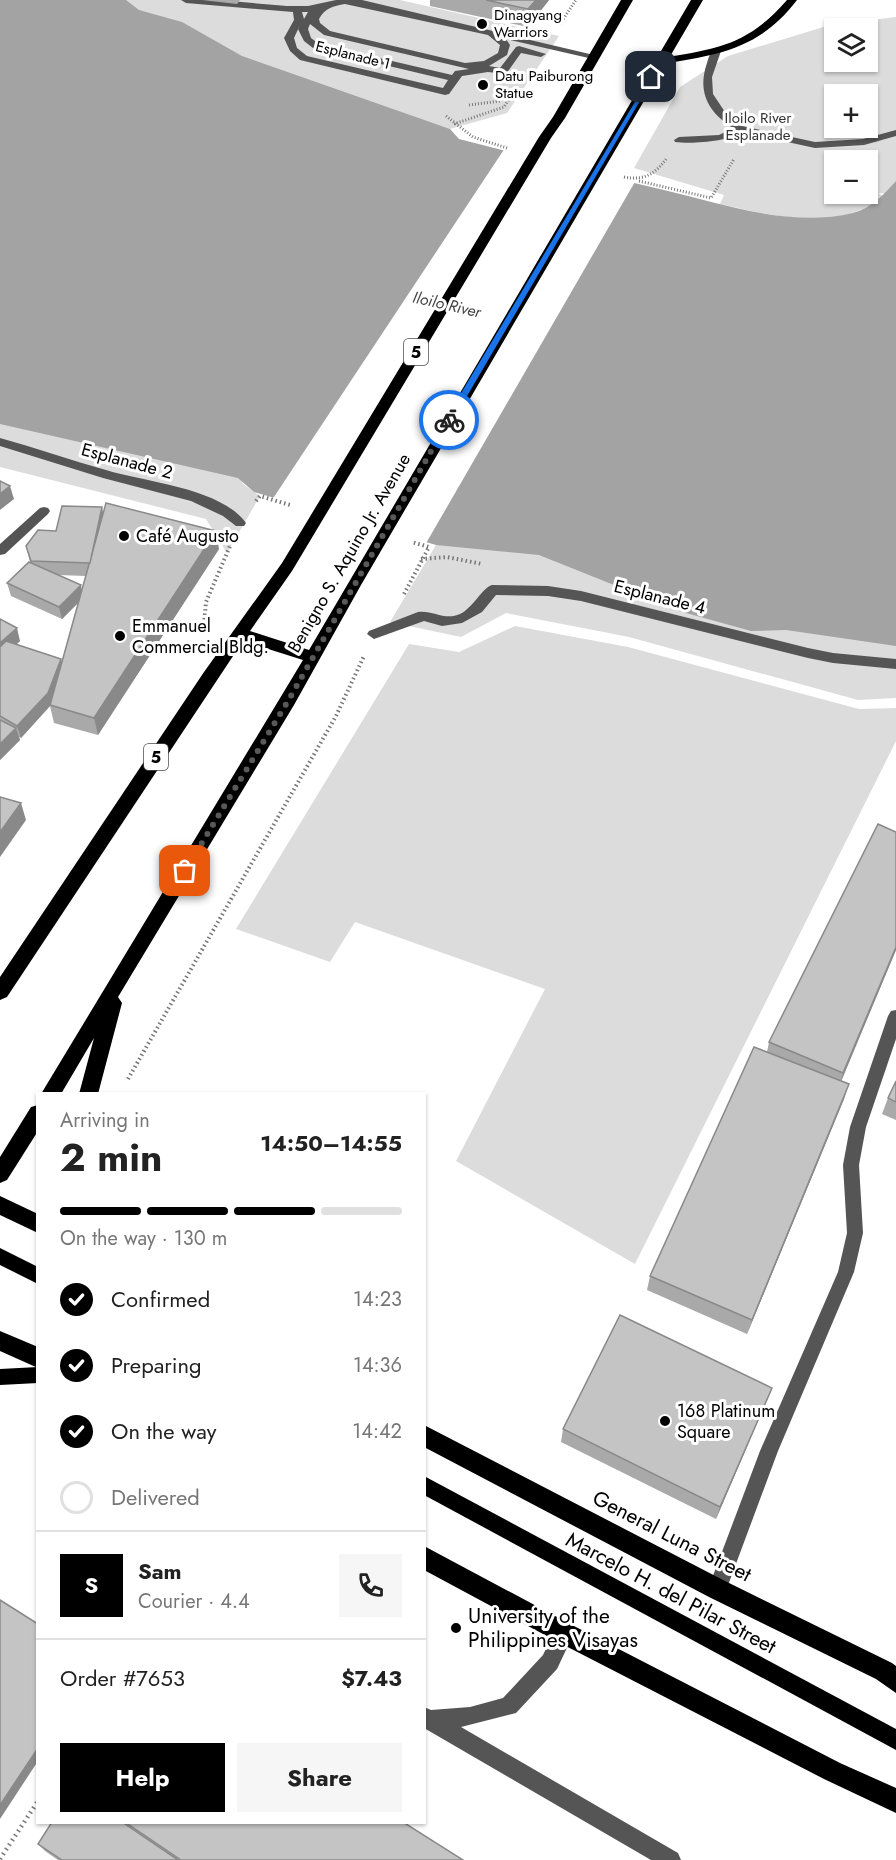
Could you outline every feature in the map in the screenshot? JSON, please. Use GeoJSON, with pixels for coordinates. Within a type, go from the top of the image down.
{"type":"FeatureCollection","features":[{"type":"Feature","properties":{"kind":"highway","name":"5"},"geometry":{"type":"LineString","coordinates":[[0,992],[287,567],[545,137],[559,118],[627,0]]}},
{"type":"Feature","properties":{"kind":"highway","name":"Benigno S. Aquino Jr. Avenue"},"geometry":{"type":"LineString","coordinates":[[51,1092],[313,657],[697,0]]}},
{"type":"Feature","properties":{"kind":"highway"},"geometry":{"type":"LineString","coordinates":[[240,634],[313,657]]}},
{"type":"Feature","properties":{"kind":"highway"},"geometry":{"type":"LineString","coordinates":[[0,976],[29,950]]}},
{"type":"Feature","properties":{"kind":"highway"},"geometry":{"type":"LineString","coordinates":[[88,1092],[119,981]]}},
{"type":"Feature","properties":{"kind":"highway"},"geometry":{"type":"LineString","coordinates":[[0,1174],[36,1116]]}},
{"type":"Feature","properties":{"kind":"highway"},"geometry":{"type":"LineString","coordinates":[[0,1205],[36,1223]]}},
{"type":"Feature","properties":{"kind":"highway"},"geometry":{"type":"LineString","coordinates":[[0,1341],[36,1357]]}},
{"type":"Feature","properties":{"kind":"highway","name":"General Luna Street"},"geometry":{"type":"LineString","coordinates":[[426,1436],[717,1589],[884,1671],[896,1681]]}},
{"type":"Feature","properties":{"kind":"highway"},"geometry":{"type":"LineString","coordinates":[[426,1558],[564,1633],[832,1771],[896,1801]]}},
{"type":"Feature","properties":{"kind":"main road"},"geometry":{"type":"LineString","coordinates":[[661,61],[716,51],[757,34],[770,25],[792,0]]}},
{"type":"Feature","properties":{"kind":"main road"},"geometry":{"type":"LineString","coordinates":[[0,1256],[36,1275]]}},
{"type":"Feature","properties":{"kind":"main road"},"geometry":{"type":"LineString","coordinates":[[0,1377],[36,1376]]}},
{"type":"Feature","properties":{"kind":"main road","name":"Marcelo H. del Pilar Street"},"geometry":{"type":"LineString","coordinates":[[426,1486],[896,1740]]}},
{"type":"Feature","properties":{"kind":"street"},"geometry":{"type":"LineString","coordinates":[[186,0],[291,8],[317,8],[334,3],[358,2],[593,56]]}},
{"type":"Feature","properties":{"kind":"street"},"geometry":{"type":"LineString","coordinates":[[334,3],[319,10],[314,19],[320,30],[454,64],[486,64],[502,55],[505,45],[501,39],[479,29]]}},
{"type":"Feature","properties":{"kind":"street","name":"Esplanade 1"},"geometry":{"type":"LineString","coordinates":[[291,8],[297,10],[299,20],[290,33],[290,43],[304,58],[445,92],[459,74],[471,70],[488,69],[502,72],[519,49],[541,54]]}},
{"type":"Feature","properties":{"kind":"street"},"geometry":{"type":"LineString","coordinates":[[317,8],[308,16],[303,29],[307,39],[316,46],[455,79]]}},
{"type":"Feature","properties":{"kind":"street"},"geometry":{"type":"LineString","coordinates":[[716,51],[708,76],[708,94],[723,117],[745,130],[815,145],[864,142],[896,133]]}},
{"type":"Feature","properties":{"kind":"street"},"geometry":{"type":"LineString","coordinates":[[680,140],[699,136],[720,138],[745,130]]}},
{"type":"Feature","properties":{"kind":"street","name":"Esplanade 2"},"geometry":{"type":"LineString","coordinates":[[0,442],[108,476],[212,504],[229,512],[240,523]]}},
{"type":"Feature","properties":{"kind":"street"},"geometry":{"type":"LineString","coordinates":[[0,551],[44,511]]}},
{"type":"Feature","properties":{"kind":"street","name":"Esplanade 4"},"geometry":{"type":"LineString","coordinates":[[374,634],[426,616],[442,621],[457,620],[470,615],[480,607],[492,590],[548,591],[587,597],[816,655],[896,664]]}},
{"type":"Feature","properties":{"kind":"street"},"geometry":{"type":"LineString","coordinates":[[717,1589],[769,1451],[846,1272],[855,1233],[851,1165],[858,1127],[896,1016]]}},
{"type":"Feature","properties":{"kind":"street"},"geometry":{"type":"LineString","coordinates":[[427,1718],[470,1717],[509,1706],[550,1662],[564,1633]]}},
{"type":"Feature","properties":{"kind":"street"},"geometry":{"type":"LineString","coordinates":[[427,1718],[671,1860]]}},
{"type":"Feature","properties":{"kind":"path"},"geometry":{"type":"LineString","coordinates":[[454,124],[475,140]]}},
{"type":"Feature","properties":{"kind":"path"},"geometry":{"type":"LineString","coordinates":[[638,181],[711,198],[745,130]]}},
{"type":"Feature","properties":{"kind":"path"},"geometry":{"type":"LineString","coordinates":[[204,624],[206,602],[240,523]]}},
{"type":"Feature","properties":{"kind":"path"},"geometry":{"type":"LineString","coordinates":[[426,616],[415,612],[404,599],[408,584],[429,547]]}},
{"type":"Feature","properties":{"kind":"path"},"geometry":{"type":"LineString","coordinates":[[126,1085],[132,1068],[336,716],[374,634]]}},
{"type":"Feature","properties":{"kind":"path"},"geometry":{"type":"LineString","coordinates":[[0,1859],[36,1804]]}},
{"type":"Feature","properties":{"kind":"green space"},"geometry":{"type":"Polygon","coordinates":[[[63,0],[400,0],[559,36],[507,113],[450,129],[63,0]]]}},
{"type":"Feature","properties":{"kind":"green space","name":"Iloilo River Esplanade"},"geometry":{"type":"Polygon","coordinates":[[[896,17],[896,194],[878,193],[878,150],[824,150],[824,204],[872,204],[846,215],[826,218],[782,216],[720,204],[724,195],[634,168],[680,87],[728,56],[824,27],[824,72],[878,72],[878,19],[896,17]]]}},
{"type":"Feature","properties":{"kind":"green space"},"geometry":{"type":"Polygon","coordinates":[[[0,394],[229,453],[243,484],[260,496],[227,553],[206,519],[0,467],[0,394]]]}},
{"type":"Feature","properties":{"kind":"green space"},"geometry":{"type":"Polygon","coordinates":[[[459,528],[896,621],[896,698],[858,700],[629,637],[506,613],[461,637],[390,622],[436,545],[446,545],[459,528]]]}},
{"type":"Feature","properties":{"kind":"green space"},"geometry":{"type":"Polygon","coordinates":[[[515,626],[628,647],[859,709],[896,708],[896,741],[635,1264],[456,1161],[545,989],[355,922],[330,962],[236,929],[409,644],[459,652],[515,626]]]}},
{"type":"Feature","properties":{"kind":"water","name":"Iloilo River"},"geometry":{"type":"Polygon","coordinates":[[[0,0],[126,0],[139,10],[182,22],[242,56],[450,129],[459,139],[758,212],[806,218],[853,213],[872,204],[878,204],[878,199],[896,181],[896,646],[786,630],[751,631],[679,611],[539,555],[436,545],[254,492],[238,478],[0,424],[0,0]]]}},
{"type":"Feature","properties":{"kind":"pier"},"geometry":{"type":"Polygon","coordinates":[[[505,148],[636,180],[425,545],[272,500],[505,148]]]}},
{"type":"Feature","properties":{"kind":"building"},"geometry":{"type":"Polygon","coordinates":[[[486,0],[536,0],[528,9],[486,0]]]}},
{"type":"Feature","properties":{"kind":"building"},"geometry":{"type":"Polygon","coordinates":[[[0,481],[10,486],[0,494],[0,481]]]}},
{"type":"Feature","properties":{"kind":"building","name":"Emmanuel Commercial Bldg."},"geometry":{"type":"Polygon","coordinates":[[[106,503],[216,531],[94,718],[50,705],[106,503]]]}},
{"type":"Feature","properties":{"kind":"building"},"geometry":{"type":"Polygon","coordinates":[[[62,506],[102,507],[90,563],[31,561],[26,546],[38,530],[56,531],[62,506]]]}},
{"type":"Feature","properties":{"kind":"building"},"geometry":{"type":"Polygon","coordinates":[[[29,562],[81,585],[59,607],[7,583],[29,562]]]}},
{"type":"Feature","properties":{"kind":"building"},"geometry":{"type":"Polygon","coordinates":[[[0,619],[17,628],[0,643],[0,619]]]}},
{"type":"Feature","properties":{"kind":"building"},"geometry":{"type":"Polygon","coordinates":[[[6,641],[61,659],[48,693],[17,726],[0,716],[0,647],[6,641]]]}},
{"type":"Feature","properties":{"kind":"building"},"geometry":{"type":"Polygon","coordinates":[[[0,720],[16,728],[0,744],[0,720]]]}},
{"type":"Feature","properties":{"kind":"building"},"geometry":{"type":"Polygon","coordinates":[[[0,797],[21,803],[0,832],[0,797]]]}},
{"type":"Feature","properties":{"kind":"building"},"geometry":{"type":"Polygon","coordinates":[[[878,824],[896,832],[896,947],[843,1073],[769,1042],[878,824]]]}},
{"type":"Feature","properties":{"kind":"building"},"geometry":{"type":"Polygon","coordinates":[[[754,1047],[849,1084],[752,1320],[650,1276],[754,1047]]]}},
{"type":"Feature","properties":{"kind":"building"},"geometry":{"type":"Polygon","coordinates":[[[896,1081],[896,1102],[888,1098],[896,1081]]]}},
{"type":"Feature","properties":{"kind":"building","name":"168 Platinum Square"},"geometry":{"type":"Polygon","coordinates":[[[620,1315],[772,1388],[720,1507],[563,1429],[620,1315]]]}},
{"type":"Feature","properties":{"kind":"building"},"geometry":{"type":"Polygon","coordinates":[[[0,1600],[36,1623],[36,1751],[0,1805],[0,1600]]]}},
{"type":"Feature","properties":{"kind":"building"},"geometry":{"type":"Polygon","coordinates":[[[51,1824],[125,1824],[178,1860],[62,1860],[38,1844],[51,1824]]]}},
{"type":"Feature","properties":{"kind":"building"},"geometry":{"type":"Polygon","coordinates":[[[128,1824],[406,1824],[463,1860],[181,1860],[128,1824]]]}},
{"type":"Feature","properties":{"kind":"way so far"},"geometry":{"type":"LineString","coordinates":[[185,871],[288,701],[449,420]]}},
{"type":"Feature","properties":{"kind":"place","name":"Dinagyang Warriors"},"geometry":{"type":"Point","coordinates":[482,24]}},
{"type":"Feature","properties":{"kind":"place","name":"Datu Paiburong Statue"},"geometry":{"type":"Point","coordinates":[483,85]}},
{"type":"Feature","properties":{"kind":"place","name":"Café Augusto"},"geometry":{"type":"Point","coordinates":[124,536]}},
{"type":"Feature","properties":{"kind":"place","name":"Emmanuel Commercial Bldg."},"geometry":{"type":"Point","coordinates":[120,636]}},
{"type":"Feature","properties":{"kind":"place","name":"168 Platinum Square"},"geometry":{"type":"Point","coordinates":[665,1421]}},
{"type":"Feature","properties":{"kind":"place","name":"University of the Philippines Visayas"},"geometry":{"type":"Point","coordinates":[456,1628]}},
{"type":"Feature","properties":{"kind":"route"},"geometry":{"type":"LineString","coordinates":[[449,420],[651,77]]}}]}
